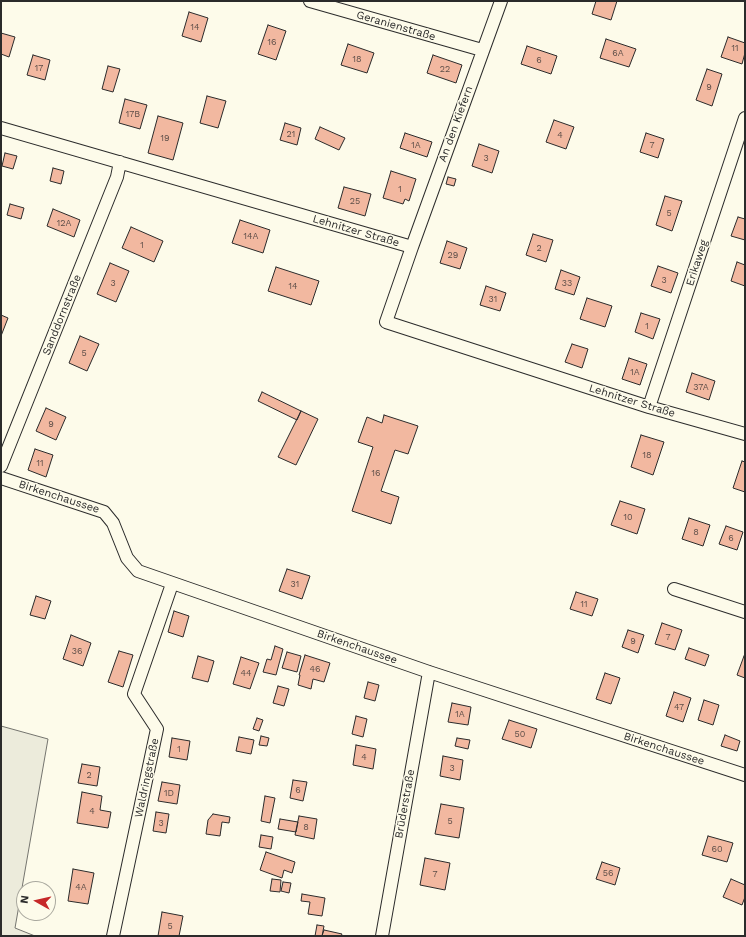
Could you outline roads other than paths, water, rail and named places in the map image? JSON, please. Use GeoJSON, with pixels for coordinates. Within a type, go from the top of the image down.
{"type":"FeatureCollection","features":[{"type":"Feature","properties":{"kind":"street","name":"Geranienstraße"},"geometry":{"type":"LineString","coordinates":[[310,1],[482,50]]}},
{"type":"Feature","properties":{"kind":"street","name":"An den Kiefern"},"geometry":{"type":"LineString","coordinates":[[412,247],[501,1]]}},
{"type":"Feature","properties":{"kind":"street","name":"Erikaweg"},"geometry":{"type":"LineString","coordinates":[[649,407],[745,118]]}},
{"type":"Feature","properties":{"kind":"street","name":"Lehnitzer Straße"},"geometry":{"type":"LineString","coordinates":[[1,128],[412,247],[386,322],[649,407],[745,434]]}},
{"type":"Feature","properties":{"kind":"street","name":"Sanddornstraße"},"geometry":{"type":"LineString","coordinates":[[1,466],[117,177],[120,162]]}},
{"type":"Feature","properties":{"kind":"street","name":"Birkenchaussee"},"geometry":{"type":"LineString","coordinates":[[1,478],[104,512],[113,523],[127,558],[138,572],[429,672],[745,775]]}},
{"type":"Feature","properties":{"kind":"street","name":"Waldringstraße"},"geometry":{"type":"LineString","coordinates":[[113,936],[157,729],[134,694],[172,584]]}},
{"type":"Feature","properties":{"kind":"street"},"geometry":{"type":"LineString","coordinates":[[674,589],[745,612]]}},
{"type":"Feature","properties":{"kind":"street","name":"Brüderstraße"},"geometry":{"type":"LineString","coordinates":[[382,936],[429,672]]}}]}
